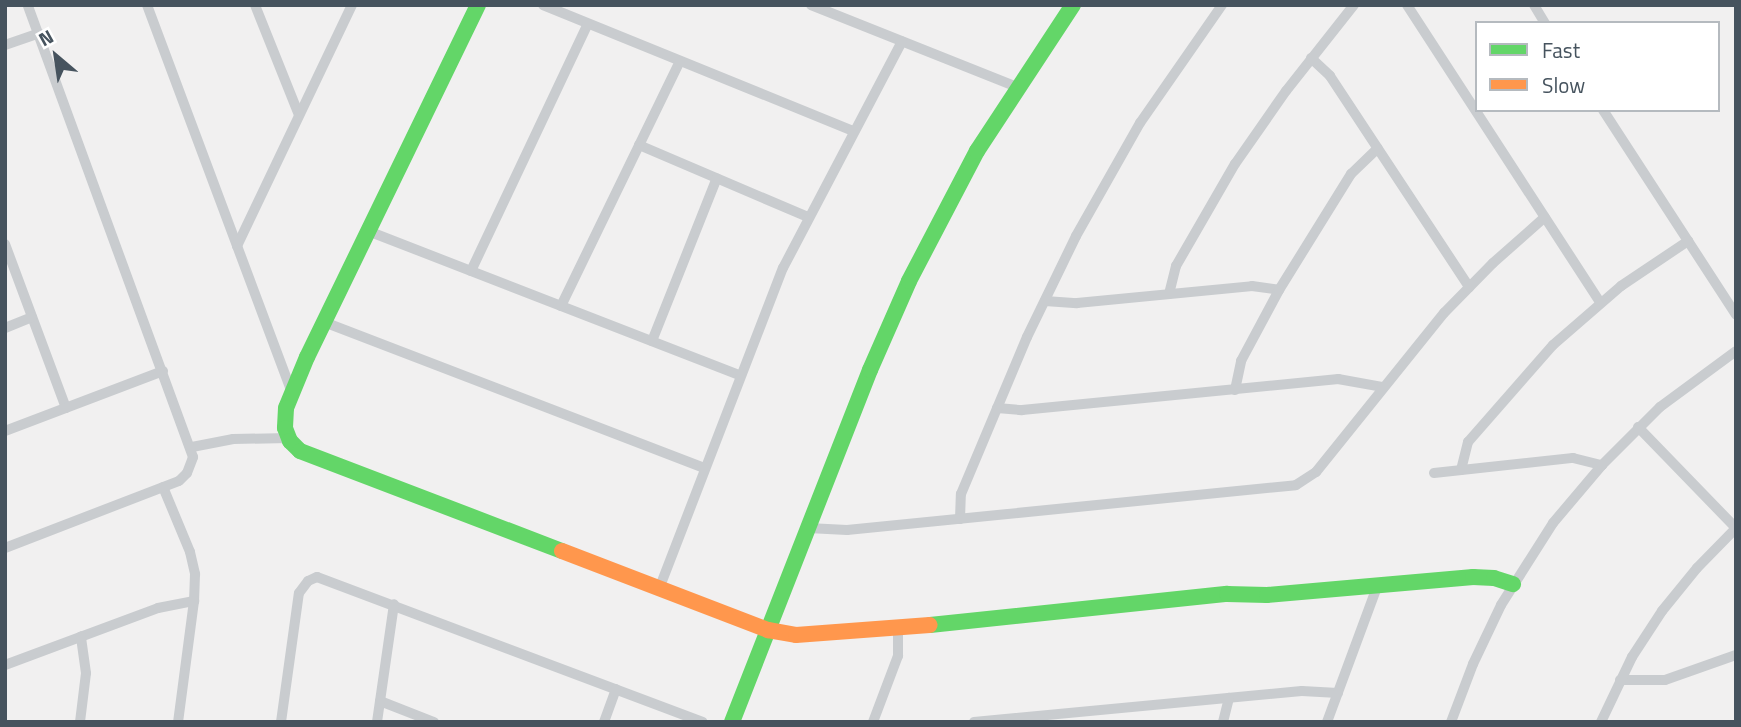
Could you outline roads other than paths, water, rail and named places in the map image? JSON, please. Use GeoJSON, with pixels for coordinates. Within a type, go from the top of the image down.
{"type":"FeatureCollection","features":[{"type":"Feature","properties":{"kind":"street"},"geometry":{"type":"LineString","coordinates":[[5,548],[163,487],[187,473],[192,463],[192,447],[27,5]]}},
{"type":"Feature","properties":{"kind":"street"},"geometry":{"type":"LineString","coordinates":[[147,5],[292,393]]}},
{"type":"Feature","properties":{"kind":"street"},"geometry":{"type":"LineString","coordinates":[[255,5],[299,115]]}},
{"type":"Feature","properties":{"kind":"street"},"geometry":{"type":"LineString","coordinates":[[237,246],[352,5]]}},
{"type":"Feature","properties":{"kind":"street"},"geometry":{"type":"LineString","coordinates":[[478,5],[324,322],[284,414],[289,438],[308,455],[768,630],[817,636],[1227,594],[1267,595],[1473,577],[1494,578],[1513,584]]}},
{"type":"Feature","properties":{"kind":"street"},"geometry":{"type":"LineString","coordinates":[[543,5],[853,131]]}},
{"type":"Feature","properties":{"kind":"street"},"geometry":{"type":"LineString","coordinates":[[811,5],[1017,87]]}},
{"type":"Feature","properties":{"kind":"street"},"geometry":{"type":"LineString","coordinates":[[732,722],[909,281],[953,194],[1017,87],[1073,5]]}},
{"type":"Feature","properties":{"kind":"street"},"geometry":{"type":"LineString","coordinates":[[960,519],[961,494],[1045,301],[1118,160],[1168,80],[1222,5]]}},
{"type":"Feature","properties":{"kind":"street"},"geometry":{"type":"LineString","coordinates":[[1169,294],[1175,266],[1260,126],[1354,5]]}},
{"type":"Feature","properties":{"kind":"street"},"geometry":{"type":"LineString","coordinates":[[1407,5],[1475,109]]}},
{"type":"Feature","properties":{"kind":"street"},"geometry":{"type":"LineString","coordinates":[[1534,5],[1544,21]]}},
{"type":"Feature","properties":{"kind":"street"},"geometry":{"type":"LineString","coordinates":[[471,271],[589,24]]}},
{"type":"Feature","properties":{"kind":"street"},"geometry":{"type":"LineString","coordinates":[[5,45],[39,33]]}},
{"type":"Feature","properties":{"kind":"street"},"geometry":{"type":"LineString","coordinates":[[659,589],[773,291],[808,216],[902,41]]}},
{"type":"Feature","properties":{"kind":"street"},"geometry":{"type":"LineString","coordinates":[[1311,58],[1330,76],[1469,287]]}},
{"type":"Feature","properties":{"kind":"street"},"geometry":{"type":"LineString","coordinates":[[561,306],[680,61]]}},
{"type":"Feature","properties":{"kind":"street"},"geometry":{"type":"LineString","coordinates":[[1477,112],[1600,302]]}},
{"type":"Feature","properties":{"kind":"street"},"geometry":{"type":"LineString","coordinates":[[1603,112],[1736,315]]}},
{"type":"Feature","properties":{"kind":"street"},"geometry":{"type":"LineString","coordinates":[[639,145],[808,216]]}},
{"type":"Feature","properties":{"kind":"street"},"geometry":{"type":"LineString","coordinates":[[1236,390],[1241,361],[1279,290],[1347,180],[1378,148]]}},
{"type":"Feature","properties":{"kind":"street"},"geometry":{"type":"LineString","coordinates":[[652,341],[717,178]]}},
{"type":"Feature","properties":{"kind":"street"},"geometry":{"type":"LineString","coordinates":[[808,528],[847,530],[1296,485],[1316,472],[1383,387],[1469,287],[1545,217]]}},
{"type":"Feature","properties":{"kind":"street"},"geometry":{"type":"LineString","coordinates":[[368,231],[740,375]]}},
{"type":"Feature","properties":{"kind":"street"},"geometry":{"type":"LineString","coordinates":[[1461,470],[1468,442],[1509,391],[1553,345],[1600,302],[1688,241]]}},
{"type":"Feature","properties":{"kind":"street"},"geometry":{"type":"LineString","coordinates":[[5,244],[66,408]]}},
{"type":"Feature","properties":{"kind":"street"},"geometry":{"type":"LineString","coordinates":[[1045,301],[1077,303],[1252,286],[1279,290]]}},
{"type":"Feature","properties":{"kind":"street"},"geometry":{"type":"LineString","coordinates":[[5,328],[32,317]]}},
{"type":"Feature","properties":{"kind":"street"},"geometry":{"type":"LineString","coordinates":[[324,322],[705,468]]}},
{"type":"Feature","properties":{"kind":"street"},"geometry":{"type":"LineString","coordinates":[[1451,722],[1477,654],[1513,584],[1553,523],[1638,427],[1683,388],[1736,351]]}},
{"type":"Feature","properties":{"kind":"street"},"geometry":{"type":"LineString","coordinates":[[5,431],[163,371]]}},
{"type":"Feature","properties":{"kind":"street"},"geometry":{"type":"LineString","coordinates":[[997,408],[1022,410],[1338,379],[1383,387]]}},
{"type":"Feature","properties":{"kind":"street"},"geometry":{"type":"LineString","coordinates":[[1601,722],[1620,680],[1662,611],[1697,568],[1736,528],[1638,427]]}},
{"type":"Feature","properties":{"kind":"street"},"geometry":{"type":"LineString","coordinates":[[192,447],[233,439],[289,438]]}},
{"type":"Feature","properties":{"kind":"street"},"geometry":{"type":"LineString","coordinates":[[1434,473],[1573,458],[1602,465]]}},
{"type":"Feature","properties":{"kind":"street"},"geometry":{"type":"LineString","coordinates":[[163,487],[190,552],[195,574],[178,722]]}},
{"type":"Feature","properties":{"kind":"street"},"geometry":{"type":"LineString","coordinates":[[281,722],[299,593],[304,584],[322,577],[703,722]]}},
{"type":"Feature","properties":{"kind":"street"},"geometry":{"type":"LineString","coordinates":[[1327,722],[1377,587]]}},
{"type":"Feature","properties":{"kind":"street"},"geometry":{"type":"LineString","coordinates":[[5,665],[158,608],[194,601]]}},
{"type":"Feature","properties":{"kind":"street"},"geometry":{"type":"LineString","coordinates":[[377,722],[394,604]]}},
{"type":"Feature","properties":{"kind":"street"},"geometry":{"type":"LineString","coordinates":[[873,722],[898,656],[898,628]]}},
{"type":"Feature","properties":{"kind":"street"},"geometry":{"type":"LineString","coordinates":[[80,722],[86,673],[81,636]]}},
{"type":"Feature","properties":{"kind":"street"},"geometry":{"type":"LineString","coordinates":[[1620,680],[1665,680],[1736,655]]}},
{"type":"Feature","properties":{"kind":"street"},"geometry":{"type":"LineString","coordinates":[[604,722],[616,689]]}},
{"type":"Feature","properties":{"kind":"street"},"geometry":{"type":"LineString","coordinates":[[974,722],[1075,717],[1311,690],[1338,694]]}},
{"type":"Feature","properties":{"kind":"street"},"geometry":{"type":"LineString","coordinates":[[1223,722],[1229,698]]}},
{"type":"Feature","properties":{"kind":"street"},"geometry":{"type":"LineString","coordinates":[[380,701],[434,722]]}}]}
